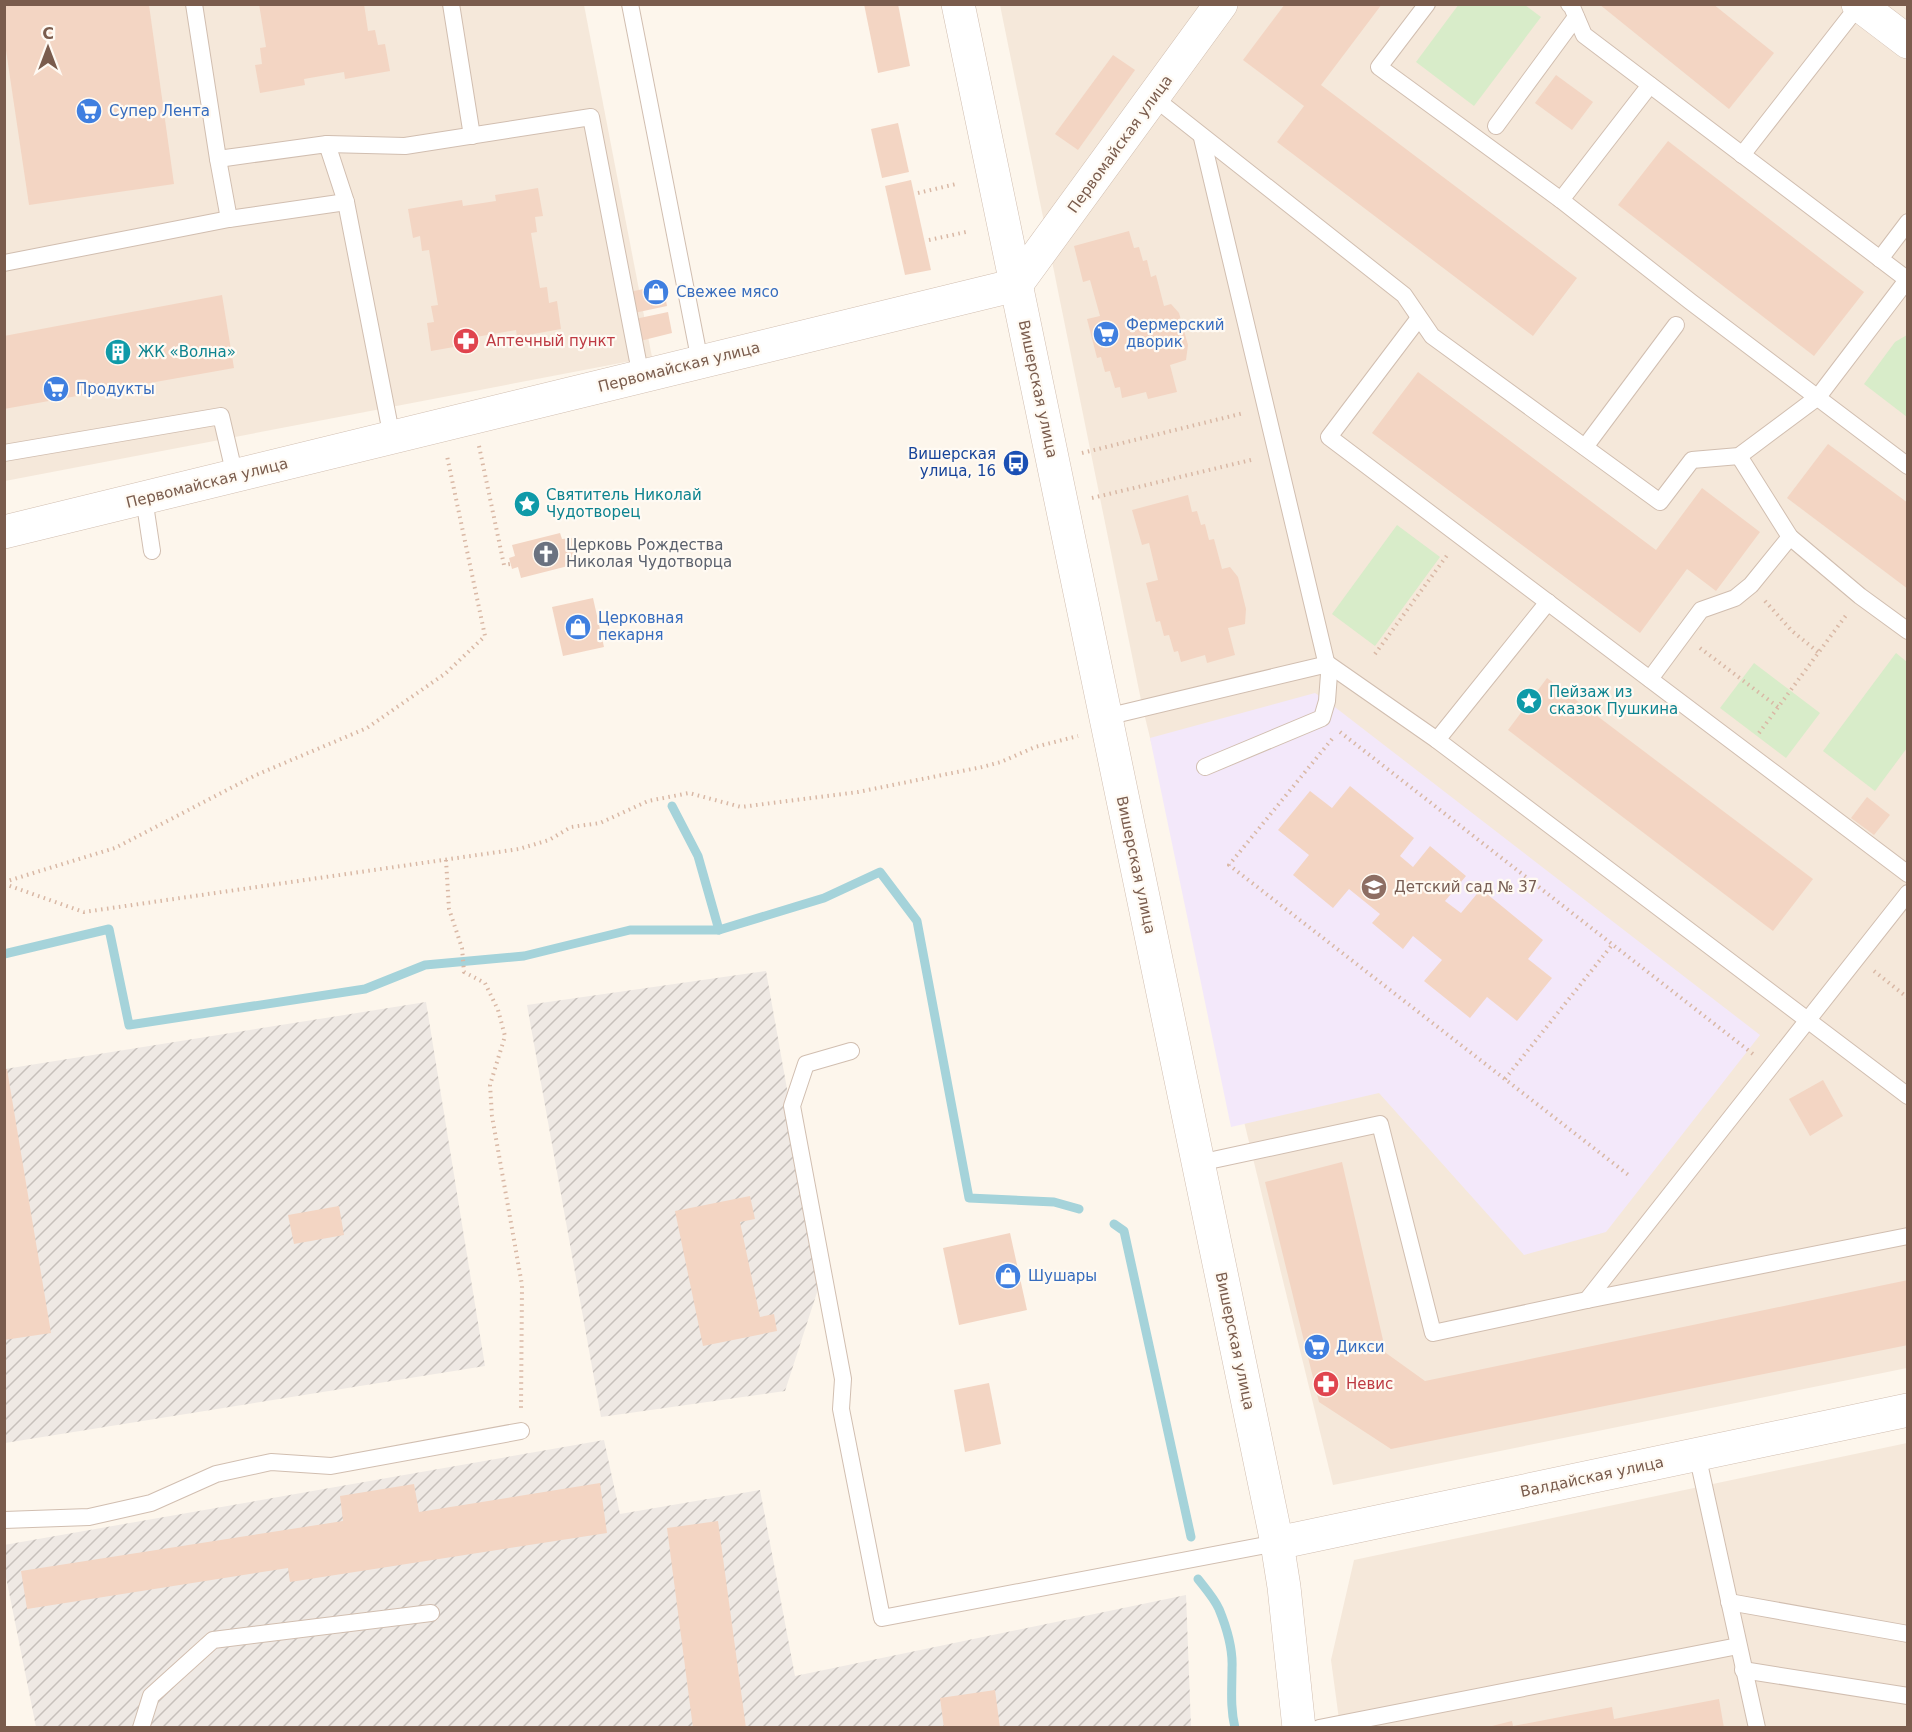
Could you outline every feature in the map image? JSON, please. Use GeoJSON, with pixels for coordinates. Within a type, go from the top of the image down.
{"type":"FeatureCollection","features":[{"type":"Feature","properties":{"kind":"street","name":"Вишерская улица"},"geometry":{"type":"LineString","coordinates":[[958,4],[1277,1543],[1299,1728]]}},
{"type":"Feature","properties":{"kind":"street","name":"Первомайская улица"},"geometry":{"type":"LineString","coordinates":[[4,532],[1016,285],[1221,5]]}},
{"type":"Feature","properties":{"kind":"street"},"geometry":{"type":"LineString","coordinates":[[1859,5],[1908,42]]}},
{"type":"Feature","properties":{"kind":"street","name":"Валдайская улица"},"geometry":{"type":"LineString","coordinates":[[1277,1543],[1908,1410]]}},
{"type":"Feature","properties":{"kind":"lane"},"geometry":{"type":"LineString","coordinates":[[194,4],[229,219]]}},
{"type":"Feature","properties":{"kind":"lane"},"geometry":{"type":"LineString","coordinates":[[452,4],[472,136]]}},
{"type":"Feature","properties":{"kind":"lane"},"geometry":{"type":"LineString","coordinates":[[630,4],[700,362]]}},
{"type":"Feature","properties":{"kind":"lane"},"geometry":{"type":"LineString","coordinates":[[1427,4],[1379,67],[1561,200],[1691,302],[1908,466]]}},
{"type":"Feature","properties":{"kind":"lane"},"geometry":{"type":"LineString","coordinates":[[1742,155],[1859,5]]}},
{"type":"Feature","properties":{"kind":"lane"},"geometry":{"type":"LineString","coordinates":[[1153,97],[1202,138],[1404,295],[1432,336],[1660,502],[1692,460],[1739,456],[1818,397],[1907,280],[1584,35],[1573,11]]}},
{"type":"Feature","properties":{"kind":"lane"},"geometry":{"type":"LineString","coordinates":[[1496,126],[1573,11]]}},
{"type":"Feature","properties":{"kind":"lane"},"geometry":{"type":"LineString","coordinates":[[1561,200],[1650,85]]}},
{"type":"Feature","properties":{"kind":"lane"},"geometry":{"type":"LineString","coordinates":[[218,159],[327,144],[405,146],[591,117],[641,377]]}},
{"type":"Feature","properties":{"kind":"lane"},"geometry":{"type":"LineString","coordinates":[[1202,138],[1328,664],[1327,701],[1322,718],[1205,767]]}},
{"type":"Feature","properties":{"kind":"lane"},"geometry":{"type":"LineString","coordinates":[[327,144],[346,202],[392,438]]}},
{"type":"Feature","properties":{"kind":"lane"},"geometry":{"type":"LineString","coordinates":[[4,263],[229,219],[346,202]]}},
{"type":"Feature","properties":{"kind":"lane"},"geometry":{"type":"LineString","coordinates":[[1880,259],[1908,222]]}},
{"type":"Feature","properties":{"kind":"lane"},"geometry":{"type":"LineString","coordinates":[[1419,318],[1329,437],[1908,874]]}},
{"type":"Feature","properties":{"kind":"lane"},"geometry":{"type":"LineString","coordinates":[[1585,447],[1676,325]]}},
{"type":"Feature","properties":{"kind":"lane"},"geometry":{"type":"LineString","coordinates":[[4,453],[221,416],[235,476]]}},
{"type":"Feature","properties":{"kind":"lane"},"geometry":{"type":"LineString","coordinates":[[1739,456],[1790,537],[1860,596],[1908,631]]}},
{"type":"Feature","properties":{"kind":"lane"},"geometry":{"type":"LineString","coordinates":[[144,498],[152,550]]}},
{"type":"Feature","properties":{"kind":"lane"},"geometry":{"type":"LineString","coordinates":[[1650,680],[1701,610],[1735,598],[1750,585],[1790,537]]}},
{"type":"Feature","properties":{"kind":"lane"},"geometry":{"type":"LineString","coordinates":[[1437,740],[1548,602]]}},
{"type":"Feature","properties":{"kind":"lane"},"geometry":{"type":"LineString","coordinates":[[1107,723],[1328,664],[1437,740],[1908,1096]]}},
{"type":"Feature","properties":{"kind":"lane"},"geometry":{"type":"LineString","coordinates":[[1587,1300],[1908,893]]}},
{"type":"Feature","properties":{"kind":"lane"},"geometry":{"type":"LineString","coordinates":[[851,1051],[806,1064],[792,1106],[843,1379],[841,1409],[882,1618],[1277,1543]]}},
{"type":"Feature","properties":{"kind":"lane"},"geometry":{"type":"LineString","coordinates":[[1198,1163],[1380,1124],[1433,1333],[1908,1236]]}},
{"type":"Feature","properties":{"kind":"lane"},"geometry":{"type":"LineString","coordinates":[[4,1520],[88,1517],[151,1503],[216,1474],[271,1462],[331,1466],[520,1431]]}},
{"type":"Feature","properties":{"kind":"lane"},"geometry":{"type":"LineString","coordinates":[[1697,1455],[1757,1728]]}},
{"type":"Feature","properties":{"kind":"lane"},"geometry":{"type":"LineString","coordinates":[[1729,1602],[1908,1634]]}},
{"type":"Feature","properties":{"kind":"lane"},"geometry":{"type":"LineString","coordinates":[[141,1728],[151,1696],[213,1640],[431,1613]]}},
{"type":"Feature","properties":{"kind":"lane"},"geometry":{"type":"LineString","coordinates":[[1318,1728],[1738,1646]]}},
{"type":"Feature","properties":{"kind":"lane"},"geometry":{"type":"LineString","coordinates":[[1743,1670],[1908,1696]]}},
{"type":"Feature","properties":{"kind":"path"},"geometry":{"type":"LineString","coordinates":[[918,193],[956,184]]}},
{"type":"Feature","properties":{"kind":"path"},"geometry":{"type":"LineString","coordinates":[[928,240],[966,232]]}},
{"type":"Feature","properties":{"kind":"path"},"geometry":{"type":"LineString","coordinates":[[1079,453],[1245,413]]}},
{"type":"Feature","properties":{"kind":"path"},"geometry":{"type":"LineString","coordinates":[[473,418],[504,565],[510,564]]}},
{"type":"Feature","properties":{"kind":"path"},"geometry":{"type":"LineString","coordinates":[[4,883],[115,848],[256,775],[367,728],[446,673],[485,636],[441,426]]}},
{"type":"Feature","properties":{"kind":"path"},"geometry":{"type":"LineString","coordinates":[[1088,499],[1255,459]]}},
{"type":"Feature","properties":{"kind":"path"},"geometry":{"type":"LineString","coordinates":[[1375,654],[1448,554]]}},
{"type":"Feature","properties":{"kind":"path"},"geometry":{"type":"LineString","coordinates":[[1761,598],[1792,631],[1818,652]]}},
{"type":"Feature","properties":{"kind":"path"},"geometry":{"type":"LineString","coordinates":[[1754,740],[1839,625]]}},
{"type":"Feature","properties":{"kind":"path"},"geometry":{"type":"LineString","coordinates":[[1696,645],[1778,708]]}},
{"type":"Feature","properties":{"kind":"path"},"geometry":{"type":"LineString","coordinates":[[4,883],[84,912],[446,860],[519,849],[549,840],[571,827],[600,823],[648,801],[689,793],[741,807],[858,792],[982,767],[1107,723]]}},
{"type":"Feature","properties":{"kind":"path"},"geometry":{"type":"LineString","coordinates":[[1631,1177],[1229,865],[1339,731],[1755,1056]]}},
{"type":"Feature","properties":{"kind":"path"},"geometry":{"type":"LineString","coordinates":[[446,860],[449,909],[462,948],[464,972],[485,983],[498,1010],[505,1036],[490,1085],[492,1116],[522,1286],[520,1431]]}},
{"type":"Feature","properties":{"kind":"path"},"geometry":{"type":"LineString","coordinates":[[1505,1079],[1612,945]]}},
{"type":"Feature","properties":{"kind":"path"},"geometry":{"type":"LineString","coordinates":[[1857,957],[1908,998]]}},
{"type":"Feature","properties":{"kind":"shaded area"},"geometry":{"type":"Polygon","coordinates":[[[5,5],[584,5],[652,357],[5,481],[5,5]]]}},
{"type":"Feature","properties":{"kind":"shaded area"},"geometry":{"type":"Polygon","coordinates":[[[1000,5],[1907,5],[1907,1368],[1333,1485],[1142,705],[1000,5]]]}},
{"type":"Feature","properties":{"kind":"shaded area","name":"Детский сад № 37"},"geometry":{"type":"Polygon","coordinates":[[[1315,693],[1760,1035],[1606,1232],[1524,1255],[1379,1093],[1231,1127],[1150,738],[1315,693]]]}},
{"type":"Feature","properties":{"kind":"shaded area"},"geometry":{"type":"Polygon","coordinates":[[[766,971],[821,1280],[785,1391],[601,1417],[527,1005],[766,971]]]}},
{"type":"Feature","properties":{"kind":"shaded area"},"geometry":{"type":"Polygon","coordinates":[[[426,1002],[485,1366],[5,1443],[5,1069],[426,1002]]]}},
{"type":"Feature","properties":{"kind":"shaded area"},"geometry":{"type":"Polygon","coordinates":[[[604,1440],[620,1514],[760,1490],[795,1676],[1186,1595],[1191,1727],[36,1727],[5,1572],[4,1545],[604,1440]]]}},
{"type":"Feature","properties":{"kind":"shaded area"},"geometry":{"type":"Polygon","coordinates":[[[1907,1443],[1907,1727],[1340,1727],[1331,1660],[1354,1560],[1907,1443]]]}},
{"type":"Feature","properties":{"kind":"green space"},"geometry":{"type":"Polygon","coordinates":[[[1459,4],[1525,5],[1541,17],[1474,106],[1416,62],[1459,4]]]}},
{"type":"Feature","properties":{"kind":"green space"},"geometry":{"type":"Polygon","coordinates":[[[1907,335],[1907,417],[1864,384],[1895,342],[1907,335]]]}},
{"type":"Feature","properties":{"kind":"green space"},"geometry":{"type":"Polygon","coordinates":[[[1397,525],[1440,557],[1375,646],[1332,614],[1397,525]]]}},
{"type":"Feature","properties":{"kind":"green space"},"geometry":{"type":"Polygon","coordinates":[[[1896,653],[1907,662],[1907,748],[1875,791],[1823,751],[1896,653]]]}},
{"type":"Feature","properties":{"kind":"green space"},"geometry":{"type":"Polygon","coordinates":[[[1754,663],[1820,713],[1786,758],[1720,708],[1754,663]]]}},
{"type":"Feature","properties":{"kind":"building"},"geometry":{"type":"Polygon","coordinates":[[[259,4],[364,4],[368,31],[375,30],[378,45],[385,44],[390,71],[345,79],[344,72],[304,79],[305,85],[260,93],[255,65],[262,64],[260,48],[266,47],[259,4]]]}},
{"type":"Feature","properties":{"kind":"building"},"geometry":{"type":"Polygon","coordinates":[[[864,4],[898,4],[910,66],[878,73],[864,4]]]}},
{"type":"Feature","properties":{"kind":"building"},"geometry":{"type":"Polygon","coordinates":[[[1285,4],[1382,4],[1321,85],[1577,278],[1533,336],[1277,142],[1304,106],[1243,60],[1285,4]]]}},
{"type":"Feature","properties":{"kind":"building"},"geometry":{"type":"Polygon","coordinates":[[[1599,4],[1713,4],[1774,53],[1729,109],[1599,4]]]}},
{"type":"Feature","properties":{"kind":"building","name":"Супер Лента"},"geometry":{"type":"Polygon","coordinates":[[[4,5],[149,5],[174,184],[29,205],[4,37],[4,5]]]}},
{"type":"Feature","properties":{"kind":"building"},"geometry":{"type":"Polygon","coordinates":[[[1113,55],[1135,70],[1078,150],[1055,134],[1113,55]]]}},
{"type":"Feature","properties":{"kind":"building"},"geometry":{"type":"Polygon","coordinates":[[[1556,75],[1593,102],[1572,130],[1535,103],[1556,75]]]}},
{"type":"Feature","properties":{"kind":"building"},"geometry":{"type":"Polygon","coordinates":[[[898,123],[909,172],[882,178],[871,129],[898,123]]]}},
{"type":"Feature","properties":{"kind":"building"},"geometry":{"type":"Polygon","coordinates":[[[1668,141],[1864,292],[1814,356],[1618,205],[1668,141]]]}},
{"type":"Feature","properties":{"kind":"building"},"geometry":{"type":"Polygon","coordinates":[[[911,180],[931,270],[905,275],[885,186],[911,180]]]}},
{"type":"Feature","properties":{"kind":"building"},"geometry":{"type":"Polygon","coordinates":[[[538,188],[543,216],[535,217],[537,232],[531,233],[540,288],[547,287],[549,303],[557,301],[561,329],[517,337],[516,330],[476,337],[477,343],[431,351],[427,323],[434,322],[431,306],[438,305],[429,250],[422,251],[420,236],[413,238],[408,209],[462,200],[463,206],[496,201],[495,195],[538,188]]]}},
{"type":"Feature","properties":{"kind":"building"},"geometry":{"type":"Polygon","coordinates":[[[1129,231],[1134,248],[1139,247],[1143,261],[1147,260],[1151,277],[1156,275],[1164,306],[1171,304],[1179,313],[1188,345],[1186,360],[1170,365],[1177,392],[1148,399],[1146,392],[1122,398],[1120,387],[1115,388],[1110,371],[1105,372],[1101,357],[1097,358],[1087,319],[1100,316],[1090,280],[1083,282],[1074,246],[1129,231]]]}},
{"type":"Feature","properties":{"kind":"building"},"geometry":{"type":"Polygon","coordinates":[[[663,285],[667,306],[634,313],[629,292],[663,285]]]}},
{"type":"Feature","properties":{"kind":"building","name":"ЖК «Волна»"},"geometry":{"type":"Polygon","coordinates":[[[222,295],[234,368],[4,409],[4,336],[222,295]]]}},
{"type":"Feature","properties":{"kind":"building"},"geometry":{"type":"Polygon","coordinates":[[[668,312],[672,333],[640,341],[635,319],[668,312]]]}},
{"type":"Feature","properties":{"kind":"building"},"geometry":{"type":"Polygon","coordinates":[[[1418,372],[1656,550],[1702,488],[1760,532],[1716,591],[1687,569],[1640,633],[1372,433],[1418,372]]]}},
{"type":"Feature","properties":{"kind":"building"},"geometry":{"type":"Polygon","coordinates":[[[1828,444],[1908,503],[1908,589],[1787,498],[1828,444]]]}},
{"type":"Feature","properties":{"kind":"building"},"geometry":{"type":"Polygon","coordinates":[[[1188,495],[1192,512],[1197,511],[1201,525],[1205,524],[1209,540],[1214,539],[1222,569],[1230,567],[1238,577],[1246,609],[1245,624],[1228,628],[1235,655],[1207,663],[1205,655],[1181,662],[1178,651],[1174,652],[1169,635],[1164,636],[1160,621],[1156,622],[1146,583],[1158,580],[1149,543],[1142,545],[1132,510],[1188,495]]]}},
{"type":"Feature","properties":{"kind":"building","name":"Церковь Рождества Николая Чудотворца"},"geometry":{"type":"Polygon","coordinates":[[[560,533],[562,539],[572,538],[578,544],[576,555],[567,559],[568,566],[521,578],[518,567],[512,569],[509,558],[515,556],[512,545],[560,533]]]}},
{"type":"Feature","properties":{"kind":"building","name":"Церковная пекарня"},"geometry":{"type":"Polygon","coordinates":[[[593,598],[604,647],[563,656],[552,607],[593,598]]]}},
{"type":"Feature","properties":{"kind":"building"},"geometry":{"type":"Polygon","coordinates":[[[1547,678],[1813,879],[1773,931],[1508,730],[1547,678]]]}},
{"type":"Feature","properties":{"kind":"building"},"geometry":{"type":"Polygon","coordinates":[[[1350,786],[1414,838],[1400,856],[1413,867],[1430,846],[1466,876],[1445,901],[1461,913],[1481,889],[1543,940],[1528,959],[1552,978],[1517,1021],[1487,997],[1470,1018],[1424,981],[1442,960],[1413,936],[1403,949],[1372,923],[1380,914],[1349,889],[1333,908],[1293,875],[1309,855],[1278,830],[1310,791],[1332,808],[1350,786]]]}},
{"type":"Feature","properties":{"kind":"building"},"geometry":{"type":"Polygon","coordinates":[[[1867,797],[1890,815],[1874,835],[1851,818],[1867,797]]]}},
{"type":"Feature","properties":{"kind":"building"},"geometry":{"type":"Polygon","coordinates":[[[4,1069],[7,1069],[51,1333],[4,1340],[4,1069]]]}},
{"type":"Feature","properties":{"kind":"building"},"geometry":{"type":"Polygon","coordinates":[[[1823,1080],[1843,1116],[1810,1136],[1789,1099],[1823,1080]]]}},
{"type":"Feature","properties":{"kind":"building"},"geometry":{"type":"Polygon","coordinates":[[[1342,1162],[1386,1353],[1425,1381],[1908,1280],[1908,1345],[1391,1449],[1319,1402],[1265,1182],[1342,1162]]]}},
{"type":"Feature","properties":{"kind":"building"},"geometry":{"type":"Polygon","coordinates":[[[750,1196],[755,1219],[740,1222],[760,1317],[774,1314],[777,1331],[703,1346],[675,1211],[750,1196]]]}},
{"type":"Feature","properties":{"kind":"building"},"geometry":{"type":"Polygon","coordinates":[[[339,1206],[344,1235],[294,1244],[288,1215],[339,1206]]]}},
{"type":"Feature","properties":{"kind":"building"},"geometry":{"type":"Polygon","coordinates":[[[1010,1233],[1027,1310],[959,1325],[943,1248],[1010,1233]]]}},
{"type":"Feature","properties":{"kind":"building"},"geometry":{"type":"Polygon","coordinates":[[[989,1383],[1001,1444],[965,1452],[954,1390],[989,1383]]]}},
{"type":"Feature","properties":{"kind":"building"},"geometry":{"type":"Polygon","coordinates":[[[600,1483],[607,1533],[290,1582],[288,1568],[27,1609],[21,1571],[343,1521],[340,1496],[414,1484],[419,1512],[600,1483]]]}},
{"type":"Feature","properties":{"kind":"building"},"geometry":{"type":"Polygon","coordinates":[[[718,1521],[746,1728],[693,1728],[667,1528],[718,1521]]]}},
{"type":"Feature","properties":{"kind":"building"},"geometry":{"type":"Polygon","coordinates":[[[995,1690],[1000,1728],[944,1728],[940,1698],[995,1690]]]}},
{"type":"Feature","properties":{"kind":"building"},"geometry":{"type":"Polygon","coordinates":[[[1719,1699],[1724,1728],[1484,1728],[1512,1721],[1513,1726],[1612,1707],[1614,1719],[1719,1699]]]}},
{"type":"Feature","properties":{"kind":"waterway"},"geometry":{"type":"LineString","coordinates":[[672,806],[698,856],[719,930]]}},
{"type":"Feature","properties":{"kind":"waterway"},"geometry":{"type":"LineString","coordinates":[[4,954],[109,929],[129,1025],[365,989],[425,965],[524,956],[630,930],[719,930],[824,898],[880,872],[917,921],[969,1198],[1054,1202],[1079,1209]]}},
{"type":"Feature","properties":{"kind":"waterway"},"geometry":{"type":"LineString","coordinates":[[1114,1224],[1124,1231],[1191,1537]]}},
{"type":"Feature","properties":{"kind":"waterway"},"geometry":{"type":"LineString","coordinates":[[1198,1579],[1217,1605],[1228,1638],[1232,1661],[1232,1705],[1235,1728]]}},
{"type":"Feature","properties":{"kind":"place","name":"Супер Лента"},"geometry":{"type":"Point","coordinates":[89,111]}},
{"type":"Feature","properties":{"kind":"place","name":"Свежее мясо"},"geometry":{"type":"Point","coordinates":[656,292]}},
{"type":"Feature","properties":{"kind":"place","name":"Фермерский дворик"},"geometry":{"type":"Point","coordinates":[1106,334]}},
{"type":"Feature","properties":{"kind":"place","name":"Аптечный пункт"},"geometry":{"type":"Point","coordinates":[466,341]}},
{"type":"Feature","properties":{"kind":"place","name":"ЖК «Волна»"},"geometry":{"type":"Point","coordinates":[118,352]}},
{"type":"Feature","properties":{"kind":"place","name":"Продукты"},"geometry":{"type":"Point","coordinates":[56,389]}},
{"type":"Feature","properties":{"kind":"place","name":"Вишерская улица, 16"},"geometry":{"type":"Point","coordinates":[1016,463]}},
{"type":"Feature","properties":{"kind":"place","name":"Святитель Николай Чудотворец"},"geometry":{"type":"Point","coordinates":[527,504]}},
{"type":"Feature","properties":{"kind":"place","name":"Церковь Рождества Николая Чудотворца"},"geometry":{"type":"Point","coordinates":[546,554]}},
{"type":"Feature","properties":{"kind":"place","name":"Церковная пекарня"},"geometry":{"type":"Point","coordinates":[578,627]}},
{"type":"Feature","properties":{"kind":"place","name":"Пейзаж из сказок Пушкина"},"geometry":{"type":"Point","coordinates":[1529,701]}},
{"type":"Feature","properties":{"kind":"place","name":"Детский сад № 37"},"geometry":{"type":"Point","coordinates":[1374,887]}},
{"type":"Feature","properties":{"kind":"place","name":"Шушары"},"geometry":{"type":"Point","coordinates":[1008,1276]}},
{"type":"Feature","properties":{"kind":"place","name":"Дикси"},"geometry":{"type":"Point","coordinates":[1317,1347]}},
{"type":"Feature","properties":{"kind":"place","name":"Невис"},"geometry":{"type":"Point","coordinates":[1326,1384]}}]}
